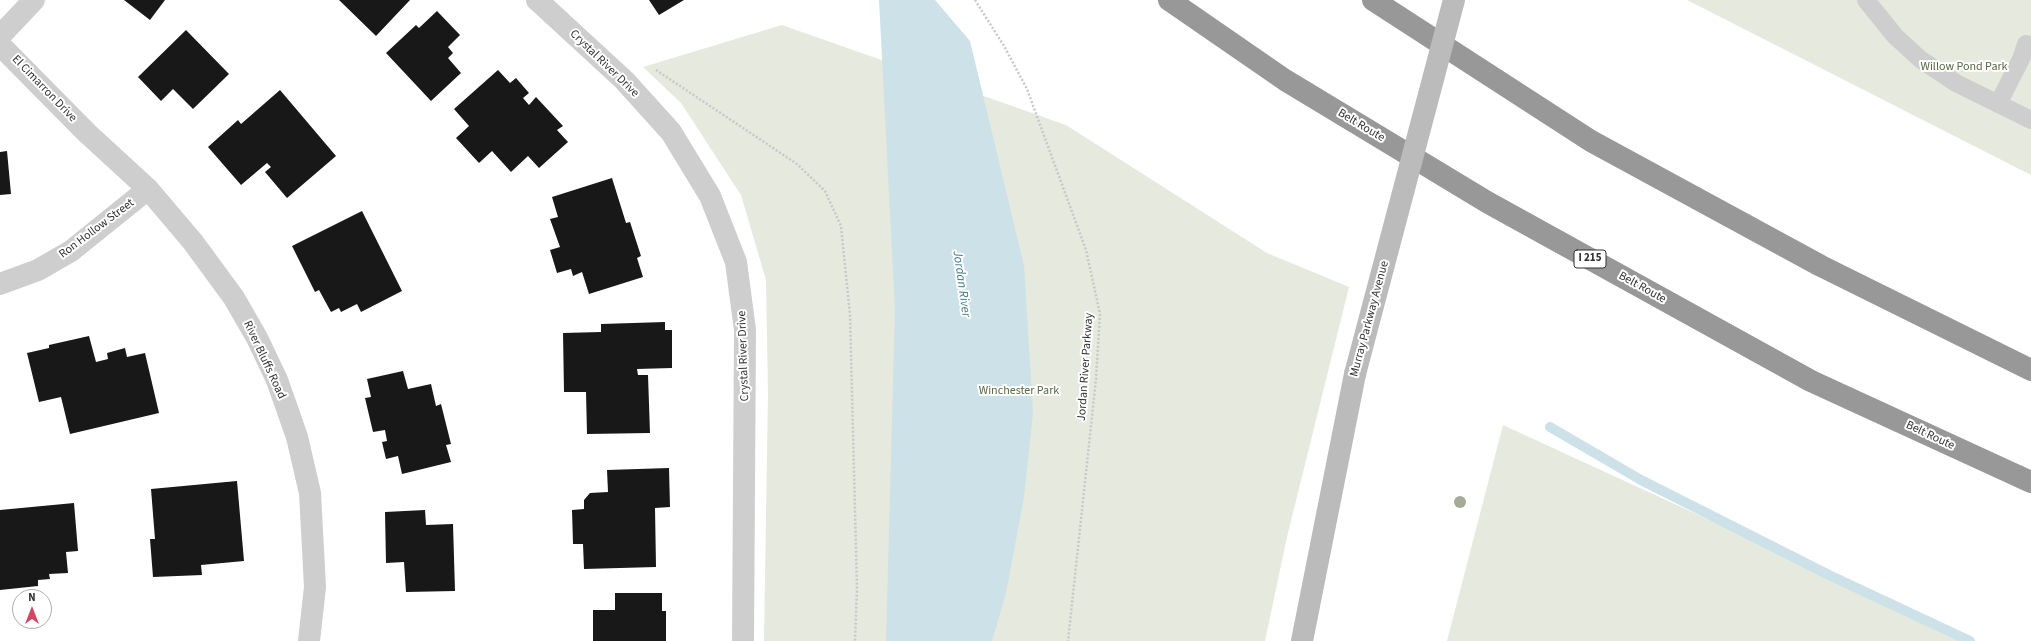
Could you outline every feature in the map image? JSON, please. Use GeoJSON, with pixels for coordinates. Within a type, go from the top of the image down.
{"type":"FeatureCollection","features":[{"type":"Feature","properties":{"kind":"highway","name":"Belt Route"},"geometry":{"type":"LineString","coordinates":[[1168,0],[1285,80],[1487,202],[1811,381],[2031,482]]}},
{"type":"Feature","properties":{"kind":"highway"},"geometry":{"type":"LineString","coordinates":[[1373,0],[1591,141],[1821,266],[2031,370]]}},
{"type":"Feature","properties":{"kind":"street"},"geometry":{"type":"LineString","coordinates":[[0,36],[34,0]]}},
{"type":"Feature","properties":{"kind":"street","name":"Crystal River Drive"},"geometry":{"type":"LineString","coordinates":[[536,0],[624,80],[671,132],[710,196],[736,262],[745,330],[743,641]]}},
{"type":"Feature","properties":{"kind":"street","name":"Murray Parkway Avenue"},"geometry":{"type":"LineString","coordinates":[[1302,641],[1355,374],[1454,0]]}},
{"type":"Feature","properties":{"kind":"street","name":"El Cimarron Drive"},"geometry":{"type":"LineString","coordinates":[[0,44],[87,134]]}},
{"type":"Feature","properties":{"kind":"street","name":"River Bluffs Road"},"geometry":{"type":"LineString","coordinates":[[87,134],[148,189],[193,242],[234,298],[257,338],[277,380],[297,437],[310,494],[315,587],[309,641]]}},
{"type":"Feature","properties":{"kind":"street","name":"Ron Hollow Street"},"geometry":{"type":"LineString","coordinates":[[0,284],[38,270],[71,251],[148,189]]}},
{"type":"Feature","properties":{"kind":"lane"},"geometry":{"type":"LineString","coordinates":[[1866,0],[1895,36],[1920,59],[1956,83],[2031,120]]}},
{"type":"Feature","properties":{"kind":"lane"},"geometry":{"type":"LineString","coordinates":[[1998,104],[2021,59],[2026,44]]}},
{"type":"Feature","properties":{"kind":"path","name":"Jordan River Parkway"},"geometry":{"type":"LineString","coordinates":[[975,0],[1004,46],[1027,89],[1086,250],[1100,314],[1096,379],[1068,641]]}},
{"type":"Feature","properties":{"kind":"path"},"geometry":{"type":"LineString","coordinates":[[624,80],[654,69],[797,164],[825,191],[841,226],[850,315],[857,588],[855,641]]}},
{"type":"Feature","properties":{"kind":"green space","name":"Willow Pond Park"},"geometry":{"type":"Polygon","coordinates":[[[1687,0],[2031,0],[2031,175],[1687,0]]]}},
{"type":"Feature","properties":{"kind":"green space","name":"Winchester Park"},"geometry":{"type":"Polygon","coordinates":[[[782,25],[1066,125],[1267,253],[1349,287],[1287,537],[1265,641],[764,641],[768,393],[766,280],[741,195],[681,103],[643,67],[782,25]]]}},
{"type":"Feature","properties":{"kind":"green space"},"geometry":{"type":"Polygon","coordinates":[[[1503,425],[1829,575],[1970,641],[1447,641],[1503,425]]]}},
{"type":"Feature","properties":{"kind":"water","name":"Jordan River"},"geometry":{"type":"Polygon","coordinates":[[[879,0],[935,0],[970,41],[1024,266],[1033,413],[1024,497],[1006,593],[992,641],[886,641],[895,310],[879,0]]]}},
{"type":"Feature","properties":{"kind":"building"},"geometry":{"type":"Polygon","coordinates":[[[124,0],[165,0],[150,20],[124,0]]]}},
{"type":"Feature","properties":{"kind":"building"},"geometry":{"type":"Polygon","coordinates":[[[339,0],[410,0],[376,36],[339,0]]]}},
{"type":"Feature","properties":{"kind":"building"},"geometry":{"type":"Polygon","coordinates":[[[649,0],[684,0],[659,15],[649,0]]]}},
{"type":"Feature","properties":{"kind":"building"},"geometry":{"type":"Polygon","coordinates":[[[437,11],[460,35],[448,47],[453,53],[448,58],[461,73],[431,101],[386,53],[416,25],[419,28],[437,11]]]}},
{"type":"Feature","properties":{"kind":"building"},"geometry":{"type":"Polygon","coordinates":[[[186,30],[229,74],[193,109],[173,89],[161,101],[138,77],[186,30]]]}},
{"type":"Feature","properties":{"kind":"building"},"geometry":{"type":"Polygon","coordinates":[[[498,70],[510,83],[516,78],[529,93],[523,98],[529,105],[536,97],[563,126],[557,130],[568,142],[539,168],[528,156],[511,172],[492,151],[479,163],[456,138],[469,126],[454,109],[498,70]]]}},
{"type":"Feature","properties":{"kind":"building"},"geometry":{"type":"Polygon","coordinates":[[[280,90],[336,156],[287,198],[265,172],[271,167],[267,163],[241,185],[208,147],[238,120],[241,124],[280,90]]]}},
{"type":"Feature","properties":{"kind":"building"},"geometry":{"type":"Polygon","coordinates":[[[7,151],[11,194],[0,195],[0,152],[7,151]]]}},
{"type":"Feature","properties":{"kind":"building"},"geometry":{"type":"Polygon","coordinates":[[[612,178],[626,223],[630,222],[641,256],[637,258],[643,277],[589,294],[582,272],[573,276],[571,269],[557,273],[550,250],[560,247],[550,219],[558,217],[552,197],[612,178]]]}},
{"type":"Feature","properties":{"kind":"building"},"geometry":{"type":"Polygon","coordinates":[[[362,211],[402,291],[361,312],[357,304],[341,312],[339,308],[331,312],[319,290],[315,292],[292,246],[362,211]]]}},
{"type":"Feature","properties":{"kind":"building"},"geometry":{"type":"Polygon","coordinates":[[[665,322],[665,330],[672,330],[672,368],[637,369],[638,375],[648,375],[650,433],[587,434],[586,392],[564,392],[563,333],[601,332],[601,324],[665,322]]]}},
{"type":"Feature","properties":{"kind":"building"},"geometry":{"type":"Polygon","coordinates":[[[89,336],[96,362],[108,359],[107,353],[125,348],[127,357],[145,353],[159,413],[70,434],[61,397],[39,402],[27,353],[49,348],[49,345],[89,336]]]}},
{"type":"Feature","properties":{"kind":"building"},"geometry":{"type":"Polygon","coordinates":[[[403,371],[408,389],[431,384],[436,406],[441,404],[451,444],[446,445],[451,462],[402,474],[398,456],[386,459],[382,442],[387,441],[385,430],[373,432],[365,398],[371,397],[367,379],[403,371]]]}},
{"type":"Feature","properties":{"kind":"building"},"geometry":{"type":"Polygon","coordinates":[[[669,468],[670,507],[655,508],[656,567],[584,569],[583,544],[573,544],[572,510],[584,509],[584,500],[590,493],[608,492],[607,470],[669,468]]]}},
{"type":"Feature","properties":{"kind":"building"},"geometry":{"type":"Polygon","coordinates":[[[237,481],[244,561],[201,565],[202,575],[153,577],[150,539],[155,539],[151,489],[237,481]]]}},
{"type":"Feature","properties":{"kind":"building"},"geometry":{"type":"Polygon","coordinates":[[[74,503],[78,551],[66,552],[68,573],[49,574],[50,579],[38,580],[38,586],[0,590],[0,510],[74,503]]]}},
{"type":"Feature","properties":{"kind":"building"},"geometry":{"type":"Polygon","coordinates":[[[425,510],[426,525],[453,524],[455,591],[406,592],[404,562],[386,563],[385,512],[425,510]]]}},
{"type":"Feature","properties":{"kind":"building"},"geometry":{"type":"Polygon","coordinates":[[[615,593],[662,593],[662,611],[666,611],[666,641],[593,641],[593,610],[615,610],[615,593]]]}},
{"type":"Feature","properties":{"kind":"waterway"},"geometry":{"type":"LineString","coordinates":[[1550,427],[1641,480],[1829,575],[1970,641]]}}]}
